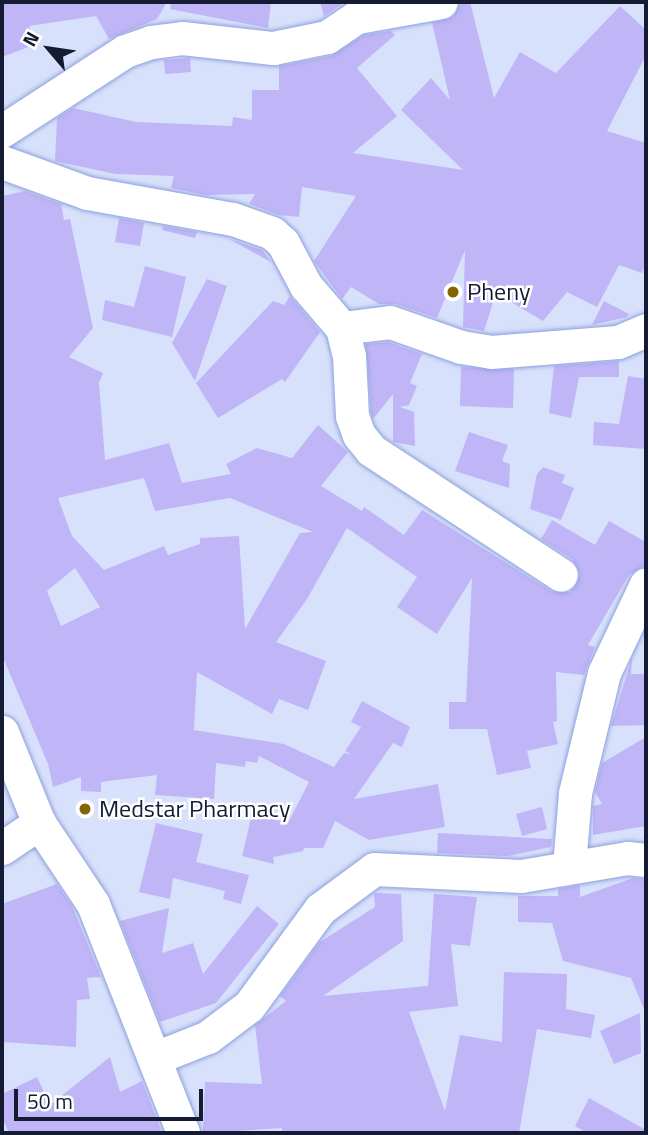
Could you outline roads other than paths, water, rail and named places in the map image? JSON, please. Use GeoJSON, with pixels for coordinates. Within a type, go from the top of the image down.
{"type":"FeatureCollection","features":[{"type":"Feature","properties":{"kind":"street"},"geometry":{"type":"LineString","coordinates":[[2,131],[125,51],[151,42],[182,38],[273,48],[327,37],[357,17],[440,2]]}},
{"type":"Feature","properties":{"kind":"street"},"geometry":{"type":"LineString","coordinates":[[2,162],[87,193],[233,219],[272,233],[283,243],[306,286],[342,328],[349,356],[352,415],[359,435],[371,450],[561,575]]}},
{"type":"Feature","properties":{"kind":"street"},"geometry":{"type":"LineString","coordinates":[[342,328],[390,322],[461,347],[491,352],[618,342],[646,330]]}},
{"type":"Feature","properties":{"kind":"street"},"geometry":{"type":"LineString","coordinates":[[569,866],[575,793],[604,673],[646,584]]}},
{"type":"Feature","properties":{"kind":"street"},"geometry":{"type":"LineString","coordinates":[[2,732],[39,823],[93,904],[183,1133]]}},
{"type":"Feature","properties":{"kind":"street"},"geometry":{"type":"LineString","coordinates":[[2,848],[39,823]]}},
{"type":"Feature","properties":{"kind":"street"},"geometry":{"type":"LineString","coordinates":[[155,1058],[208,1037],[249,1006],[320,909],[374,869],[521,876],[569,866],[646,860]]}},
{"type":"Feature","properties":{"kind":"place","name":"Pheny"},"geometry":{"type":"Point","coordinates":[453,292]}},
{"type":"Feature","properties":{"kind":"place","name":"Medstar Pharmacy"},"geometry":{"type":"Point","coordinates":[85,809]}}]}
